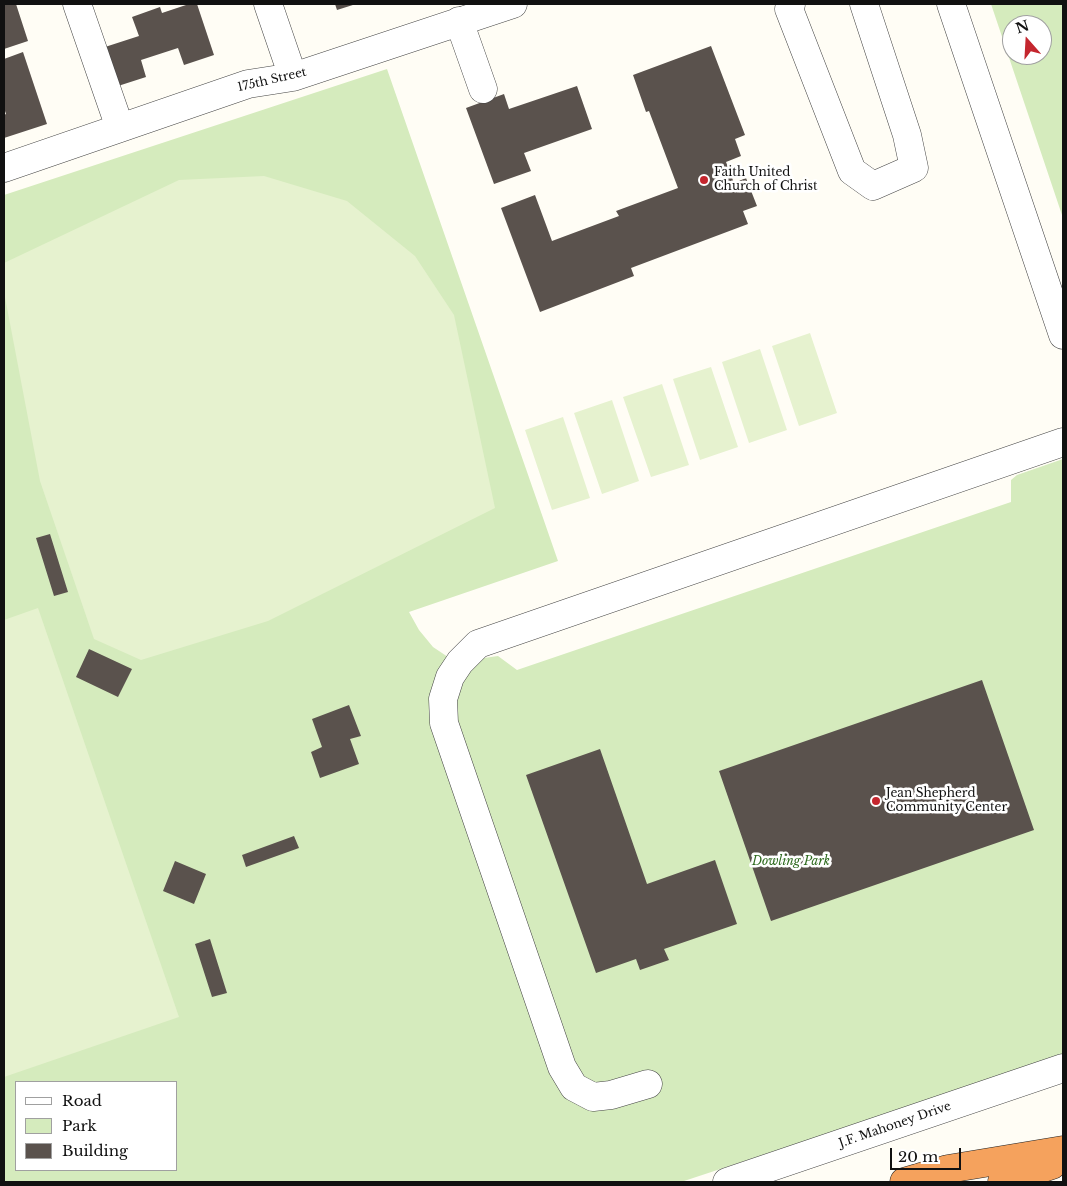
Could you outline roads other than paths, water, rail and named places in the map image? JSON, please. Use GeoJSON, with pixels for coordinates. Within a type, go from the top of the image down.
{"type":"FeatureCollection","features":[{"type":"Feature","properties":{"kind":"highway"},"geometry":{"type":"LineString","coordinates":[[904,1182],[948,1169],[1063,1150]]}},
{"type":"Feature","properties":{"kind":"highway"},"geometry":{"type":"LineString","coordinates":[[1002,1182],[1063,1161]]}},
{"type":"Feature","properties":{"kind":"street"},"geometry":{"type":"LineString","coordinates":[[77,4],[120,128]]}},
{"type":"Feature","properties":{"kind":"street"},"geometry":{"type":"LineString","coordinates":[[268,4],[293,77]]}},
{"type":"Feature","properties":{"kind":"street","name":"175th Street"},"geometry":{"type":"LineString","coordinates":[[4,168],[248,84],[293,77],[472,13],[513,4]]}},
{"type":"Feature","properties":{"kind":"street"},"geometry":{"type":"LineString","coordinates":[[791,4],[789,9],[852,171],[874,186],[914,168],[907,135],[864,4]]}},
{"type":"Feature","properties":{"kind":"street"},"geometry":{"type":"LineString","coordinates":[[951,4],[1063,335]]}},
{"type":"Feature","properties":{"kind":"street"},"geometry":{"type":"LineString","coordinates":[[472,13],[483,89]]}},
{"type":"Feature","properties":{"kind":"street"},"geometry":{"type":"LineString","coordinates":[[648,1084],[611,1095],[593,1097],[574,1086],[562,1067],[444,723],[443,699],[450,677],[460,662],[478,644],[1063,442]]}},
{"type":"Feature","properties":{"kind":"street","name":"J.F. Mahoney Drive"},"geometry":{"type":"LineString","coordinates":[[727,1182],[1063,1068]]}},
{"type":"Feature","properties":{"kind":"place","name":"Faith United Church of Christ"},"geometry":{"type":"Point","coordinates":[704,180]}},
{"type":"Feature","properties":{"kind":"place","name":"Jean Shepherd Community Center"},"geometry":{"type":"Point","coordinates":[876,801]}},
{"type":"Feature","properties":{"kind":"park label","name":"Dowling Park"},"geometry":{"type":"Point","coordinates":[791,862]}}]}
